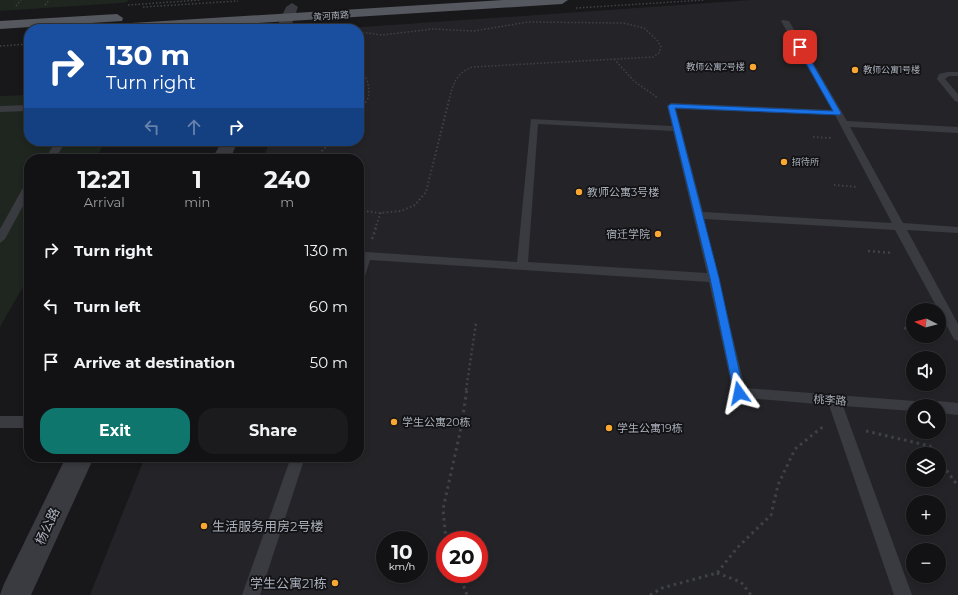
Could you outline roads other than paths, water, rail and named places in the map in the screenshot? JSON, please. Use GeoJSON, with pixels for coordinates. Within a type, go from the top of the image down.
{"type":"FeatureCollection","features":[{"type":"Feature","properties":{"kind":"main road","name":"黄河南路"},"geometry":{"type":"LineString","coordinates":[[41,24],[287,18],[418,0]]}},
{"type":"Feature","properties":{"kind":"main road","name":"黄河南路"},"geometry":{"type":"LineString","coordinates":[[184,24],[562,0]]}},
{"type":"Feature","properties":{"kind":"main road","name":"黄河南路"},"geometry":{"type":"LineString","coordinates":[[0,25],[24,24]]}},
{"type":"Feature","properties":{"kind":"main road"},"geometry":{"type":"LineString","coordinates":[[0,35],[24,33]]}},
{"type":"Feature","properties":{"kind":"street","name":"杨公路"},"geometry":{"type":"LineString","coordinates":[[15,595],[78,462]]}},
{"type":"Feature","properties":{"kind":"lane"},"geometry":{"type":"LineString","coordinates":[[785,21],[838,113],[958,336]]}},
{"type":"Feature","properties":{"kind":"lane"},"geometry":{"type":"LineString","coordinates":[[958,74],[948,74],[942,76],[941,79],[958,99]]}},
{"type":"Feature","properties":{"kind":"lane"},"geometry":{"type":"LineString","coordinates":[[364,262],[366,256],[714,278],[671,106],[838,113]]}},
{"type":"Feature","properties":{"kind":"lane"},"geometry":{"type":"LineString","coordinates":[[0,109],[24,108]]}},
{"type":"Feature","properties":{"kind":"lane"},"geometry":{"type":"LineString","coordinates":[[522,266],[534,121],[677,129]]}},
{"type":"Feature","properties":{"kind":"lane"},"geometry":{"type":"LineString","coordinates":[[844,124],[958,130]]}},
{"type":"Feature","properties":{"kind":"lane"},"geometry":{"type":"LineString","coordinates":[[0,239],[24,195]]}},
{"type":"Feature","properties":{"kind":"lane"},"geometry":{"type":"LineString","coordinates":[[698,215],[958,230]]}},
{"type":"Feature","properties":{"kind":"lane","name":"桃李路"},"geometry":{"type":"LineString","coordinates":[[714,278],[739,393],[906,405]]}},
{"type":"Feature","properties":{"kind":"lane"},"geometry":{"type":"LineString","coordinates":[[834,400],[903,595]]}},
{"type":"Feature","properties":{"kind":"lane"},"geometry":{"type":"LineString","coordinates":[[946,407],[958,408]]}},
{"type":"Feature","properties":{"kind":"lane"},"geometry":{"type":"LineString","coordinates":[[0,422],[24,422]]}},
{"type":"Feature","properties":{"kind":"lane"},"geometry":{"type":"LineString","coordinates":[[251,595],[296,462]]}},
{"type":"Feature","properties":{"kind":"place","name":"教师公寓2号楼"},"geometry":{"type":"Point","coordinates":[753,67]}},
{"type":"Feature","properties":{"kind":"place","name":"教师公寓1号楼"},"geometry":{"type":"Point","coordinates":[855,70]}},
{"type":"Feature","properties":{"kind":"place","name":"招待所"},"geometry":{"type":"Point","coordinates":[784,162]}},
{"type":"Feature","properties":{"kind":"place","name":"教师公寓3号楼"},"geometry":{"type":"Point","coordinates":[579,192]}},
{"type":"Feature","properties":{"kind":"place","name":"宿迁学院"},"geometry":{"type":"Point","coordinates":[658,234]}},
{"type":"Feature","properties":{"kind":"place","name":"学生公寓20栋"},"geometry":{"type":"Point","coordinates":[394,422]}},
{"type":"Feature","properties":{"kind":"place","name":"学生公寓19栋"},"geometry":{"type":"Point","coordinates":[609,428]}},
{"type":"Feature","properties":{"kind":"place","name":"生活服务用房2号楼"},"geometry":{"type":"Point","coordinates":[204,526]}},
{"type":"Feature","properties":{"kind":"place","name":"学生公寓21栋"},"geometry":{"type":"Point","coordinates":[335,583]}}]}
